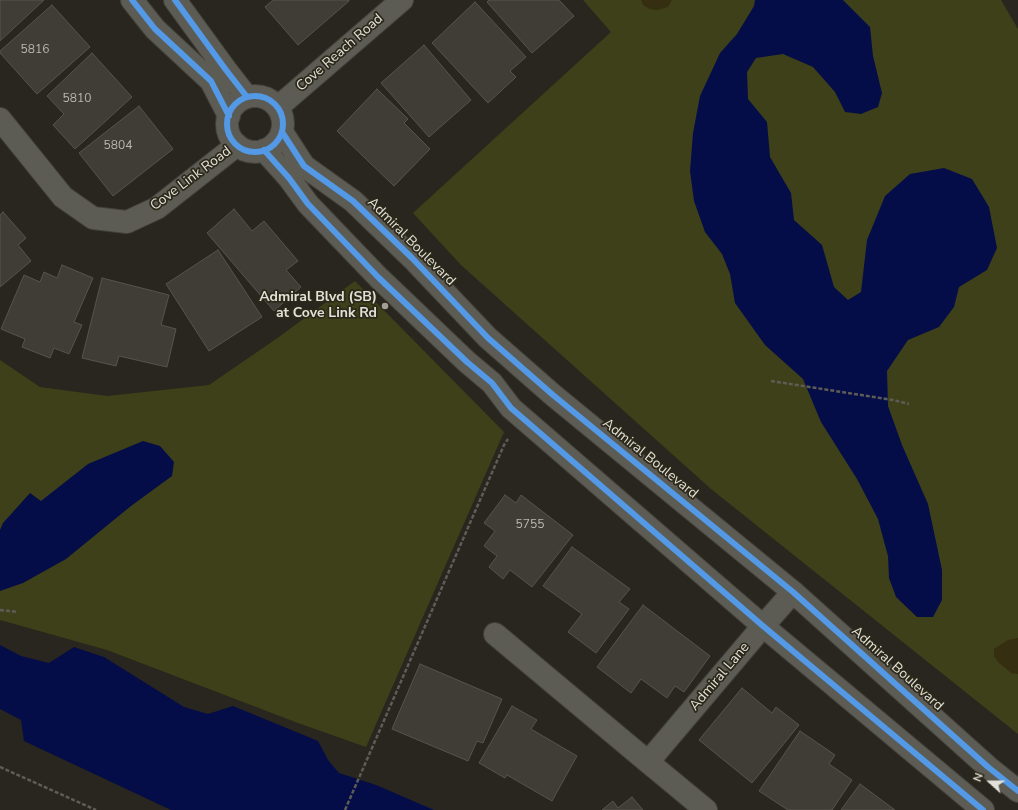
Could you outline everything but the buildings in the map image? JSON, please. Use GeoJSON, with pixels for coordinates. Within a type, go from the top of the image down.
{"type":"FeatureCollection","features":[{"type":"Feature","properties":{"kind":"street"},"geometry":{"type":"LineString","coordinates":[[132,0],[155,29],[211,81],[229,116]]}},
{"type":"Feature","properties":{"kind":"street"},"geometry":{"type":"LineString","coordinates":[[175,0],[226,70],[248,97]]}},
{"type":"Feature","properties":{"kind":"street","name":"Cove Reach Road"},"geometry":{"type":"LineString","coordinates":[[278,107],[402,0]]}},
{"type":"Feature","properties":{"kind":"street"},"geometry":{"type":"LineString","coordinates":[[248,97],[263,97],[270,100],[278,107],[281,113],[283,122],[282,132],[278,140],[272,146],[264,150],[254,152],[245,150],[237,145],[228,132],[227,124],[232,108],[239,101],[248,97]]}},
{"type":"Feature","properties":{"kind":"street","name":"Cove Link Road"},"geometry":{"type":"LineString","coordinates":[[0,119],[63,197],[93,218],[127,222],[157,208],[237,145]]}},
{"type":"Feature","properties":{"kind":"street","name":"Admiral Boulevard"},"geometry":{"type":"LineString","coordinates":[[282,132],[304,166],[353,201],[412,258],[488,338],[553,395],[793,592],[988,767],[1018,792]]}},
{"type":"Feature","properties":{"kind":"street"},"geometry":{"type":"LineString","coordinates":[[264,150],[318,215],[379,278],[467,362],[492,383],[511,408],[763,626],[983,810]]}},
{"type":"Feature","properties":{"kind":"street","name":"Admiral Lane"},"geometry":{"type":"LineString","coordinates":[[648,762],[793,592]]}},
{"type":"Feature","properties":{"kind":"street"},"geometry":{"type":"LineString","coordinates":[[495,634],[706,810]]}},
{"type":"Feature","properties":{"kind":"path"},"geometry":{"type":"LineString","coordinates":[[771,381],[893,400],[909,404]]}},
{"type":"Feature","properties":{"kind":"path"},"geometry":{"type":"LineString","coordinates":[[345,810],[504,445],[511,435]]}},
{"type":"Feature","properties":{"kind":"path"},"geometry":{"type":"LineString","coordinates":[[0,610],[18,612]]}},
{"type":"Feature","properties":{"kind":"path"},"geometry":{"type":"LineString","coordinates":[[0,767],[96,810]]}},
{"type":"Feature","properties":{"kind":"green space"},"geometry":{"type":"Polygon","coordinates":[[[583,0],[1001,0],[1018,29],[1018,734],[711,489],[461,265],[413,213],[611,32],[583,0]]]}},
{"type":"Feature","properties":{"kind":"green space"},"geometry":{"type":"Polygon","coordinates":[[[355,281],[504,432],[366,747],[298,723],[107,650],[0,620],[0,360],[40,387],[107,396],[209,385],[276,339],[355,281]]]}},
{"type":"Feature","properties":{"kind":"sand"},"geometry":{"type":"Polygon","coordinates":[[[641,0],[672,0],[668,7],[657,10],[650,9],[643,5],[641,0]]]}},
{"type":"Feature","properties":{"kind":"sand"},"geometry":{"type":"Polygon","coordinates":[[[1018,638],[1018,674],[1011,673],[998,662],[994,656],[994,649],[1008,640],[1018,638]]]}},
{"type":"Feature","properties":{"kind":"shaded area"},"geometry":{"type":"Polygon","coordinates":[[[755,0],[843,0],[870,27],[873,56],[882,93],[878,107],[861,114],[845,112],[835,92],[813,67],[783,54],[756,58],[747,72],[748,99],[767,122],[770,157],[791,193],[794,220],[822,245],[834,287],[848,300],[861,292],[867,240],[885,196],[910,174],[944,168],[972,179],[989,207],[997,248],[987,270],[959,287],[954,307],[939,327],[908,340],[887,371],[888,406],[902,445],[928,504],[942,570],[942,600],[933,617],[917,617],[896,597],[889,578],[888,556],[878,519],[857,479],[821,422],[803,379],[765,345],[735,303],[730,274],[722,254],[705,232],[694,201],[690,171],[693,133],[700,96],[720,53],[737,34],[754,6],[755,0]]]}},
{"type":"Feature","properties":{"kind":"shaded area"},"geometry":{"type":"Polygon","coordinates":[[[143,441],[160,446],[174,462],[172,476],[131,506],[66,559],[23,583],[0,591],[0,530],[3,523],[30,493],[41,501],[88,464],[143,441]]]}},
{"type":"Feature","properties":{"kind":"shaded area"},"geometry":{"type":"Polygon","coordinates":[[[0,645],[21,656],[49,663],[74,647],[104,657],[184,707],[208,714],[233,706],[318,741],[328,760],[339,773],[376,785],[434,810],[171,810],[24,741],[21,720],[0,709],[0,645]]]}},
{"type":"Feature","properties":{"kind":"cycle path"},"geometry":{"type":"LineString","coordinates":[[132,0],[155,29],[211,81],[229,116]]}},
{"type":"Feature","properties":{"kind":"cycle path"},"geometry":{"type":"LineString","coordinates":[[175,0],[247,97]]}},
{"type":"Feature","properties":{"kind":"cycle path"},"geometry":{"type":"LineString","coordinates":[[255,96],[266,98],[275,104],[281,113],[283,124],[281,135],[275,144],[266,150],[255,152],[244,150],[235,144],[229,135],[227,124],[229,113],[235,104],[244,98],[255,96]]}},
{"type":"Feature","properties":{"kind":"cycle path"},"geometry":{"type":"LineString","coordinates":[[282,132],[304,166],[353,201],[412,258],[488,338],[553,395],[793,592],[988,767],[1018,791]]}},
{"type":"Feature","properties":{"kind":"cycle path"},"geometry":{"type":"LineString","coordinates":[[264,150],[289,178],[308,204],[379,278],[467,362],[492,383],[511,408],[763,626],[983,810]]}},
{"type":"Feature","properties":{"kind":"place","name":"Admiral Blvd (SB) at Cove Link Rd"},"geometry":{"type":"Point","coordinates":[385,306]}}]}
